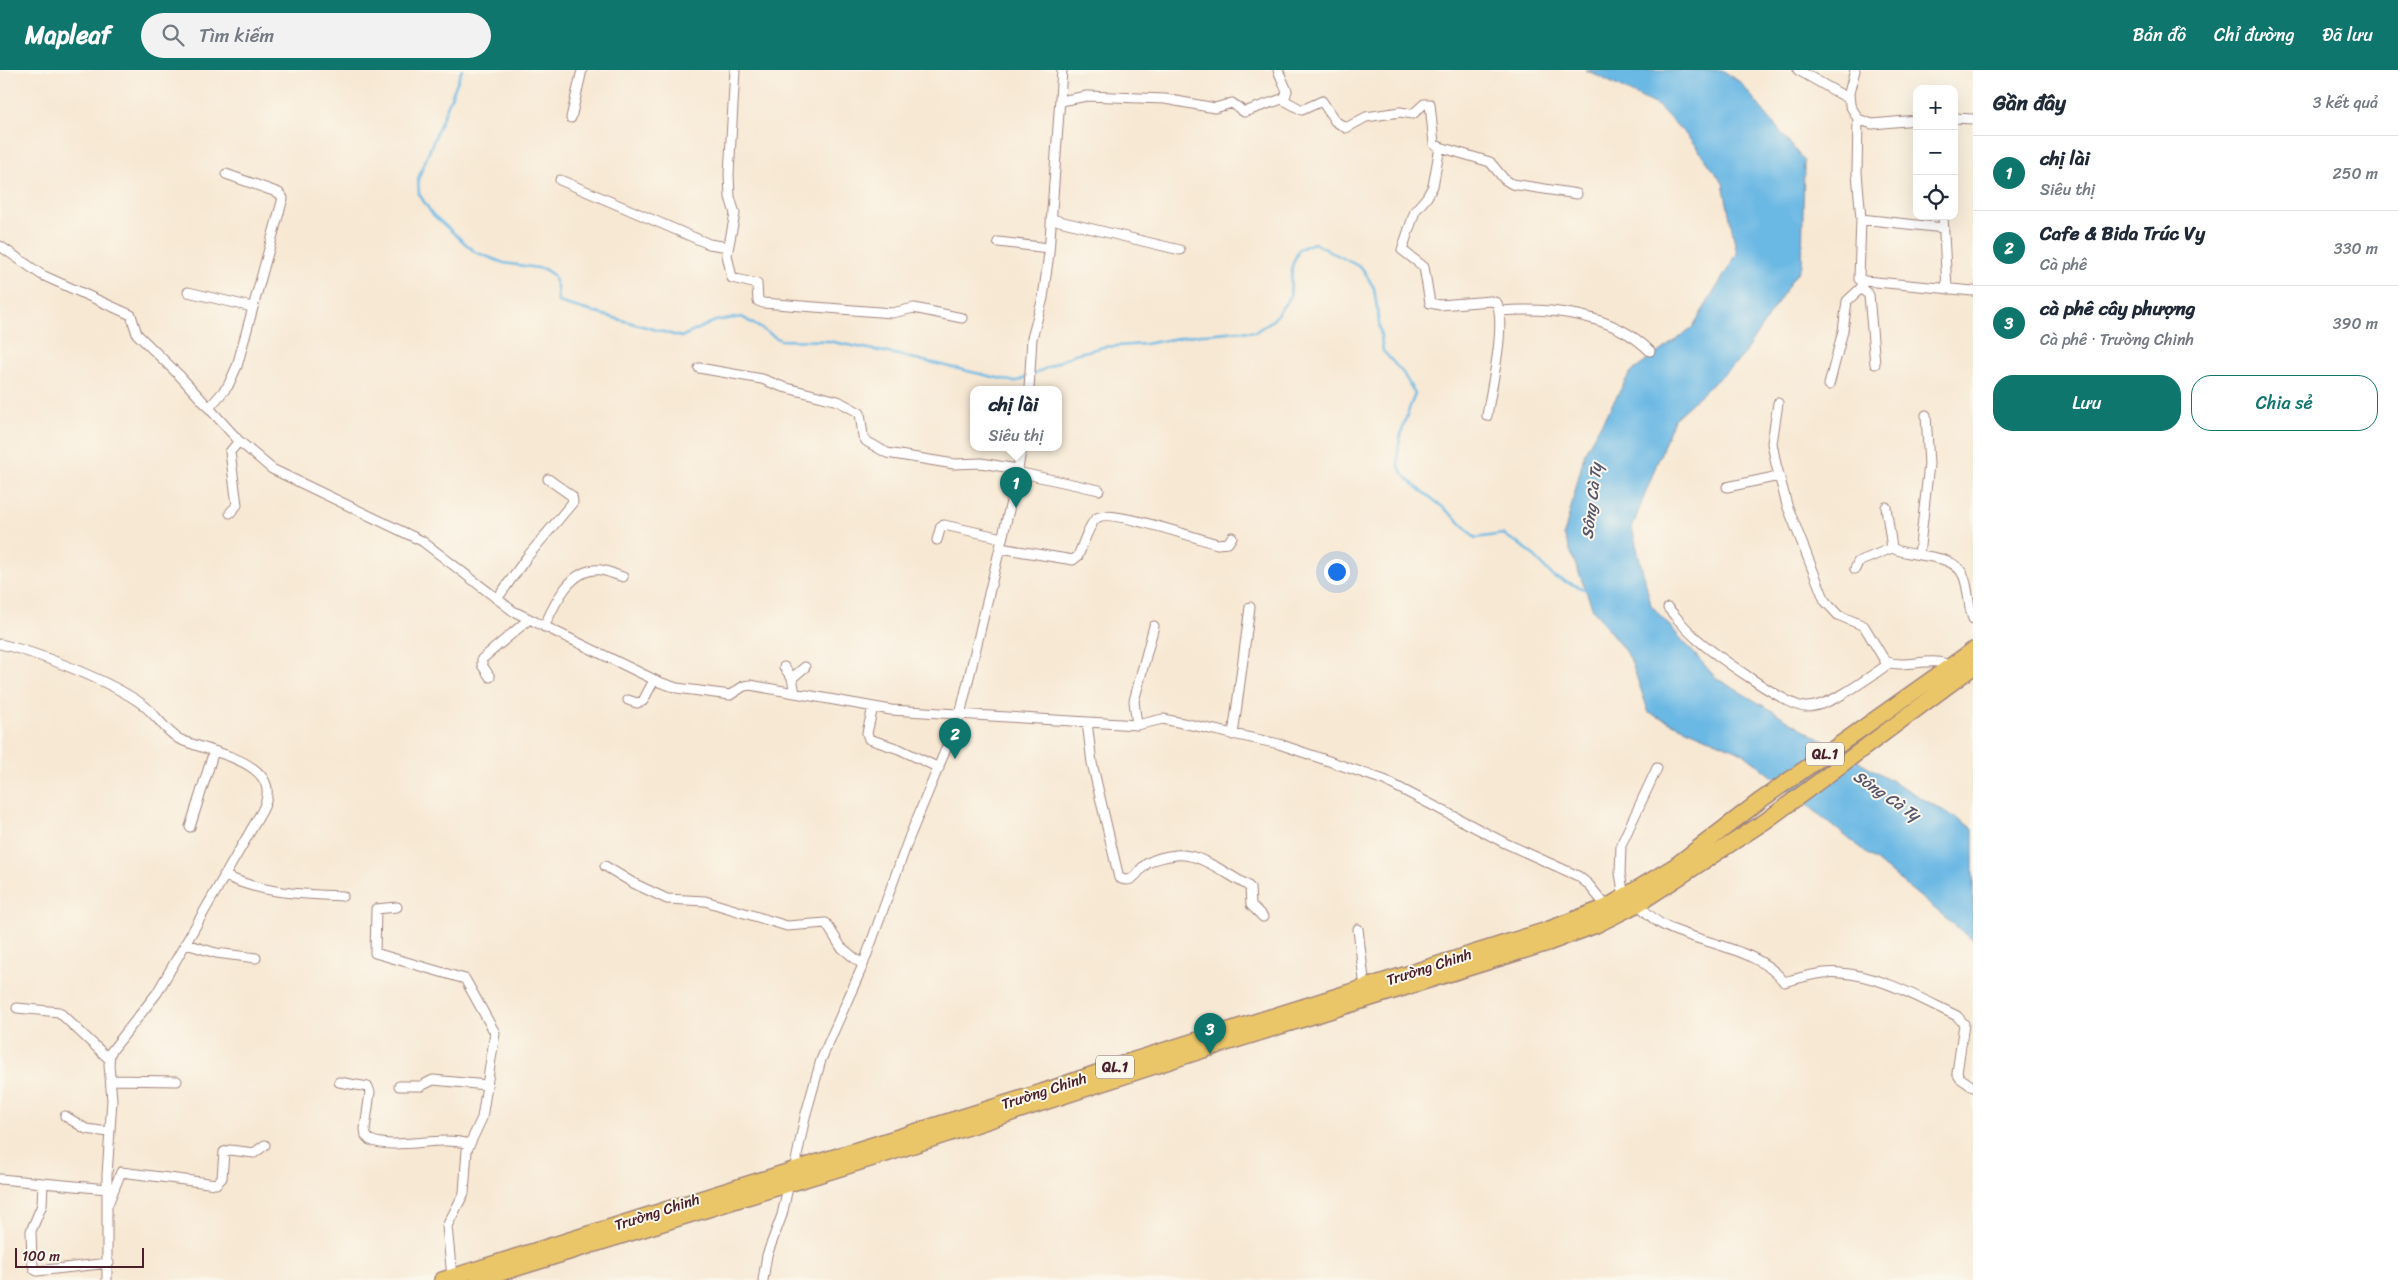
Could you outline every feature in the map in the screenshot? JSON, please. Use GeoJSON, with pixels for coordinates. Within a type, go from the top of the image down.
{"type":"FeatureCollection","features":[{"type":"Feature","properties":{"kind":"highway","name":"QL.1"},"geometry":{"type":"LineString","coordinates":[[1951,666],[1973,650]]}},
{"type":"Feature","properties":{"kind":"highway","name":"Trường Chinh"},"geometry":{"type":"LineString","coordinates":[[447,1278],[929,1128],[1547,930],[1607,907],[1675,866],[1761,800],[1951,666]]}},
{"type":"Feature","properties":{"kind":"highway","name":"Trường Chinh"},"geometry":{"type":"LineString","coordinates":[[478,1280],[788,1185],[1197,1052],[1548,943],[1596,925],[1638,904],[1767,820],[1973,667]]}},
{"type":"Feature","properties":{"kind":"street"},"geometry":{"type":"LineString","coordinates":[[571,118],[582,70]]}},
{"type":"Feature","properties":{"kind":"street"},"geometry":{"type":"LineString","coordinates":[[735,70],[729,174],[730,197],[735,214],[727,255],[732,278],[757,284],[758,301],[763,303],[892,313],[914,308],[962,318]]}},
{"type":"Feature","properties":{"kind":"street"},"geometry":{"type":"LineString","coordinates":[[1029,386],[1032,338],[1043,298],[1049,248],[1062,70]]}},
{"type":"Feature","properties":{"kind":"street"},"geometry":{"type":"LineString","coordinates":[[1278,70],[1287,91],[1284,100]]}},
{"type":"Feature","properties":{"kind":"street"},"geometry":{"type":"LineString","coordinates":[[1798,70],[1850,98]]}},
{"type":"Feature","properties":{"kind":"street"},"geometry":{"type":"LineString","coordinates":[[1855,70],[1850,98],[1858,119],[1857,173],[1861,219],[1858,276],[1868,295],[1875,364]]}},
{"type":"Feature","properties":{"kind":"street"},"geometry":{"type":"LineString","coordinates":[[1060,101],[1087,96],[1165,99],[1215,108],[1232,103],[1244,112],[1284,100],[1302,110],[1322,101],[1335,121],[1346,128],[1366,117],[1400,112],[1413,114],[1424,104],[1428,103],[1432,108],[1434,144],[1490,162],[1504,179],[1512,184],[1577,194]]}},
{"type":"Feature","properties":{"kind":"street"},"geometry":{"type":"LineString","coordinates":[[1958,118],[1973,119]]}},
{"type":"Feature","properties":{"kind":"street"},"geometry":{"type":"LineString","coordinates":[[1858,119],[1872,124],[1913,120]]}},
{"type":"Feature","properties":{"kind":"street"},"geometry":{"type":"LineString","coordinates":[[1440,147],[1433,186],[1427,197],[1415,211],[1402,250],[1424,267],[1430,303],[1440,305],[1491,301],[1497,303],[1499,312],[1497,352],[1487,416]]}},
{"type":"Feature","properties":{"kind":"street"},"geometry":{"type":"LineString","coordinates":[[209,408],[232,379],[283,198],[279,193],[226,174]]}},
{"type":"Feature","properties":{"kind":"street"},"geometry":{"type":"LineString","coordinates":[[560,180],[709,244],[728,247]]}},
{"type":"Feature","properties":{"kind":"street"},"geometry":{"type":"LineString","coordinates":[[1051,219],[1180,250]]}},
{"type":"Feature","properties":{"kind":"street"},"geometry":{"type":"LineString","coordinates":[[1861,219],[1944,228]]}},
{"type":"Feature","properties":{"kind":"street"},"geometry":{"type":"LineString","coordinates":[[1943,220],[1947,290]]}},
{"type":"Feature","properties":{"kind":"street"},"geometry":{"type":"LineString","coordinates":[[998,242],[1049,248]]}},
{"type":"Feature","properties":{"kind":"street"},"geometry":{"type":"LineString","coordinates":[[0,246],[42,275],[131,315],[137,334],[239,441],[272,469],[422,541],[497,600],[528,620],[654,680],[672,687],[725,695],[731,695],[747,685],[872,707],[960,714],[1137,725],[1164,720],[1279,744],[1384,780],[1505,843],[1578,876],[1588,884],[1607,907]]}},
{"type":"Feature","properties":{"kind":"street"},"geometry":{"type":"LineString","coordinates":[[1862,284],[1973,292]]}},
{"type":"Feature","properties":{"kind":"street"},"geometry":{"type":"LineString","coordinates":[[1829,385],[1841,338],[1847,301],[1862,284]]}},
{"type":"Feature","properties":{"kind":"street"},"geometry":{"type":"LineString","coordinates":[[188,292],[252,307]]}},
{"type":"Feature","properties":{"kind":"street"},"geometry":{"type":"LineString","coordinates":[[1499,312],[1526,309],[1590,318],[1620,330],[1650,351]]}},
{"type":"Feature","properties":{"kind":"street"},"geometry":{"type":"LineString","coordinates":[[699,368],[762,379],[783,387],[838,401],[860,413],[863,436],[866,440],[887,452],[954,464],[981,463],[1099,490]]}},
{"type":"Feature","properties":{"kind":"street"},"geometry":{"type":"LineString","coordinates":[[1778,403],[1772,443],[1779,476],[1785,499],[1825,601],[1838,615],[1864,626],[1883,658],[1890,663]]}},
{"type":"Feature","properties":{"kind":"street"},"geometry":{"type":"LineString","coordinates":[[1919,555],[1929,464],[1926,414]]}},
{"type":"Feature","properties":{"kind":"street"},"geometry":{"type":"LineString","coordinates":[[230,513],[237,506],[230,452],[239,441]]}},
{"type":"Feature","properties":{"kind":"street"},"geometry":{"type":"LineString","coordinates":[[763,1280],[767,1255],[782,1215],[788,1185],[796,1168],[805,1117],[819,1065],[863,965],[909,838],[940,768],[960,714],[1021,451]]}},
{"type":"Feature","properties":{"kind":"street"},"geometry":{"type":"LineString","coordinates":[[1727,487],[1779,476]]}},
{"type":"Feature","properties":{"kind":"street"},"geometry":{"type":"LineString","coordinates":[[497,600],[527,557],[573,502],[572,496],[548,479]]}},
{"type":"Feature","properties":{"kind":"street"},"geometry":{"type":"LineString","coordinates":[[1886,507],[1892,548]]}},
{"type":"Feature","properties":{"kind":"street"},"geometry":{"type":"LineString","coordinates":[[1000,548],[1073,560],[1078,556],[1095,519],[1102,516],[1132,519],[1217,544],[1228,543],[1232,537]]}},
{"type":"Feature","properties":{"kind":"street"},"geometry":{"type":"LineString","coordinates":[[937,540],[941,526],[944,525],[1002,538]]}},
{"type":"Feature","properties":{"kind":"street"},"geometry":{"type":"LineString","coordinates":[[1855,570],[1858,562],[1892,548],[1950,562],[1960,569],[1967,586],[1973,619]]}},
{"type":"Feature","properties":{"kind":"street"},"geometry":{"type":"LineString","coordinates":[[544,627],[557,600],[578,577],[600,570],[623,577]]}},
{"type":"Feature","properties":{"kind":"street"},"geometry":{"type":"LineString","coordinates":[[1233,735],[1250,607]]}},
{"type":"Feature","properties":{"kind":"street"},"geometry":{"type":"LineString","coordinates":[[1668,608],[1697,639],[1776,694],[1797,706],[1814,706],[1827,702],[1890,663],[1934,660],[1951,666]]}},
{"type":"Feature","properties":{"kind":"street"},"geometry":{"type":"LineString","coordinates":[[490,677],[482,665],[482,659],[528,620]]}},
{"type":"Feature","properties":{"kind":"street"},"geometry":{"type":"LineString","coordinates":[[1137,725],[1134,701],[1154,626]]}},
{"type":"Feature","properties":{"kind":"street"},"geometry":{"type":"LineString","coordinates":[[0,644],[28,652],[116,688],[149,709],[174,736],[250,765],[262,777],[268,794],[262,811],[157,993],[113,1048],[109,1059],[112,1100],[107,1189],[107,1280]]}},
{"type":"Feature","properties":{"kind":"street"},"geometry":{"type":"LineString","coordinates":[[784,667],[792,678],[795,692]]}},
{"type":"Feature","properties":{"kind":"street"},"geometry":{"type":"LineString","coordinates":[[792,678],[805,667]]}},
{"type":"Feature","properties":{"kind":"street"},"geometry":{"type":"LineString","coordinates":[[628,700],[637,703],[643,701],[654,680]]}},
{"type":"Feature","properties":{"kind":"street"},"geometry":{"type":"LineString","coordinates":[[872,707],[867,733],[869,739],[899,749],[940,768]]}},
{"type":"Feature","properties":{"kind":"street"},"geometry":{"type":"LineString","coordinates":[[1087,722],[1092,764],[1119,878],[1125,880],[1132,879],[1148,862],[1161,858],[1183,855],[1195,857],[1247,885],[1250,888],[1251,905],[1263,917]]}},
{"type":"Feature","properties":{"kind":"street"},"geometry":{"type":"LineString","coordinates":[[190,827],[214,750]]}},
{"type":"Feature","properties":{"kind":"street"},"geometry":{"type":"LineString","coordinates":[[1624,897],[1620,872],[1620,846],[1657,768]]}},
{"type":"Feature","properties":{"kind":"street"},"geometry":{"type":"LineString","coordinates":[[605,866],[662,898],[705,901],[787,926],[826,922],[841,947],[863,965]]}},
{"type":"Feature","properties":{"kind":"street"},"geometry":{"type":"LineString","coordinates":[[224,875],[242,884],[271,892],[343,896]]}},
{"type":"Feature","properties":{"kind":"street"},"geometry":{"type":"LineString","coordinates":[[1638,904],[1664,926],[1696,939],[1718,944],[1746,955],[1777,973],[1784,982],[1824,973],[1859,976],[1885,984],[1957,1016],[1964,1024],[1958,1073],[1960,1078],[1973,1087]]}},
{"type":"Feature","properties":{"kind":"street"},"geometry":{"type":"LineString","coordinates":[[397,907],[376,909],[375,953],[468,981],[495,1031],[482,1118],[470,1144],[464,1194],[447,1226],[447,1278]]}},
{"type":"Feature","properties":{"kind":"street"},"geometry":{"type":"LineString","coordinates":[[1358,929],[1365,988]]}},
{"type":"Feature","properties":{"kind":"street"},"geometry":{"type":"LineString","coordinates":[[186,944],[216,953],[256,958]]}},
{"type":"Feature","properties":{"kind":"street"},"geometry":{"type":"LineString","coordinates":[[17,1008],[59,1012],[109,1059]]}},
{"type":"Feature","properties":{"kind":"street"},"geometry":{"type":"LineString","coordinates":[[111,1080],[177,1081]]}},
{"type":"Feature","properties":{"kind":"street"},"geometry":{"type":"LineString","coordinates":[[399,1086],[421,1086],[432,1080],[487,1085]]}},
{"type":"Feature","properties":{"kind":"street"},"geometry":{"type":"LineString","coordinates":[[339,1082],[368,1087],[370,1092],[365,1133],[370,1140],[396,1143],[458,1141],[470,1144]]}},
{"type":"Feature","properties":{"kind":"street"},"geometry":{"type":"LineString","coordinates":[[65,1116],[86,1129],[109,1132]]}},
{"type":"Feature","properties":{"kind":"street"},"geometry":{"type":"LineString","coordinates":[[107,1206],[121,1172],[216,1184],[222,1178],[224,1152],[230,1150],[254,1153],[265,1144]]}},
{"type":"Feature","properties":{"kind":"street"},"geometry":{"type":"LineString","coordinates":[[0,1179],[107,1189]]}},
{"type":"Feature","properties":{"kind":"street"},"geometry":{"type":"LineString","coordinates":[[43,1183],[42,1205],[31,1231],[34,1269],[37,1271],[108,1263]]}},
{"type":"Feature","properties":{"kind":"water","name":"Sông Cà Ty"},"geometry":{"type":"Polygon","coordinates":[[[1586,70],[1722,70],[1740,82],[1804,161],[1802,265],[1741,358],[1674,419],[1632,528],[1651,605],[1716,678],[1973,828],[1973,940],[1745,754],[1649,713],[1630,658],[1593,609],[1564,535],[1585,452],[1630,373],[1692,328],[1737,254],[1723,183],[1691,140],[1658,106],[1586,70]]]}},
{"type":"Feature","properties":{"kind":"waterway"},"geometry":{"type":"LineString","coordinates":[[462,70],[418,179],[419,194],[432,214],[475,252],[504,263],[544,269],[553,275],[557,287],[558,302],[681,337],[715,321],[742,317],[780,340],[828,341],[1015,382],[1027,377]]}},
{"type":"Feature","properties":{"kind":"waterway"},"geometry":{"type":"LineString","coordinates":[[1032,375],[1075,354],[1103,347],[1145,344],[1195,335],[1238,331],[1255,332],[1273,320],[1290,297],[1292,266],[1299,249],[1314,243],[1362,268],[1374,288],[1383,351],[1403,373],[1415,394],[1399,442],[1398,461],[1403,474],[1416,487],[1456,518],[1475,538],[1503,534],[1528,550],[1554,577],[1587,590]]}},
{"type":"Feature","properties":{"kind":"place","name":"chị lài"},"geometry":{"type":"Point","coordinates":[1016,508]}},
{"type":"Feature","properties":{"kind":"place","name":"Cafe & Bida Trúc Vy"},"geometry":{"type":"Point","coordinates":[955,759]}},
{"type":"Feature","properties":{"kind":"place","name":"cà phê cây phượng"},"geometry":{"type":"Point","coordinates":[1210,1054]}}]}
